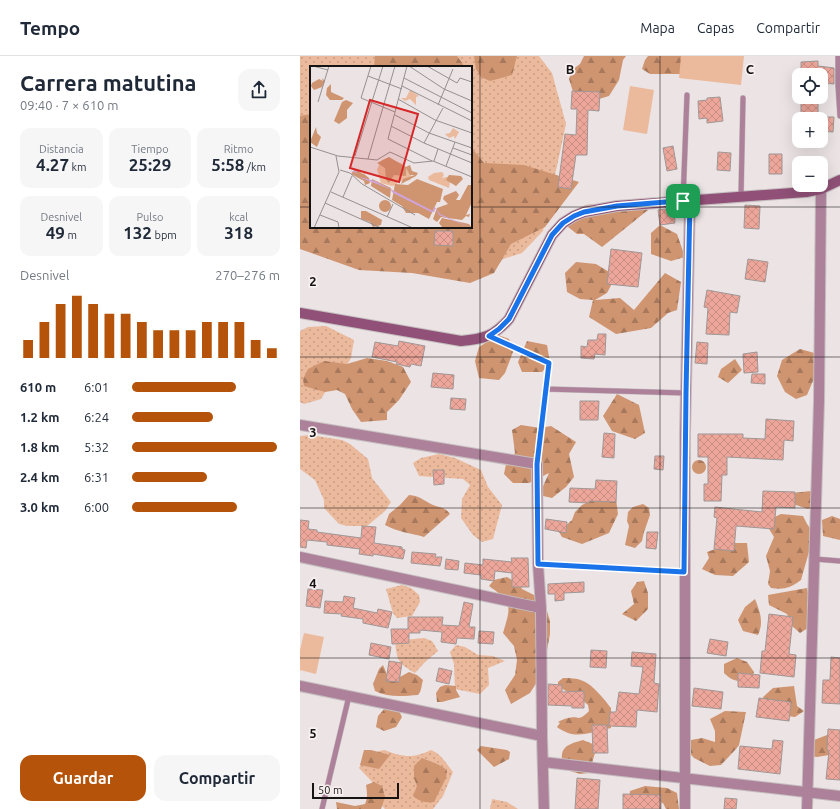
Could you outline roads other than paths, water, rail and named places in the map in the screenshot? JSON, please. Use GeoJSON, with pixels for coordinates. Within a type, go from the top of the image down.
{"type":"FeatureCollection","features":[{"type":"Feature","properties":{"kind":"main road"},"geometry":{"type":"LineString","coordinates":[[828,186],[840,180]]}},
{"type":"Feature","properties":{"kind":"main road"},"geometry":{"type":"LineString","coordinates":[[300,313],[461,341],[476,340],[489,336],[509,319],[552,235],[563,223],[574,216],[584,212],[617,206],[806,192]]}},
{"type":"Feature","properties":{"kind":"street"},"geometry":{"type":"LineString","coordinates":[[807,809],[819,401],[821,192]]}},
{"type":"Feature","properties":{"kind":"street"},"geometry":{"type":"LineString","coordinates":[[685,809],[684,572],[686,201]]}},
{"type":"Feature","properties":{"kind":"street"},"geometry":{"type":"LineString","coordinates":[[300,425],[537,464],[544,809]]}},
{"type":"Feature","properties":{"kind":"street"},"geometry":{"type":"LineString","coordinates":[[300,557],[541,608]]}},
{"type":"Feature","properties":{"kind":"street"},"geometry":{"type":"LineString","coordinates":[[300,686],[542,736]]}},
{"type":"Feature","properties":{"kind":"street"},"geometry":{"type":"LineString","coordinates":[[543,762],[840,796]]}},
{"type":"Feature","properties":{"kind":"lane"},"geometry":{"type":"LineString","coordinates":[[838,56],[840,116]]}},
{"type":"Feature","properties":{"kind":"lane"},"geometry":{"type":"LineString","coordinates":[[686,201],[687,95]]}},
{"type":"Feature","properties":{"kind":"lane"},"geometry":{"type":"LineString","coordinates":[[741,196],[743,98]]}},
{"type":"Feature","properties":{"kind":"lane"},"geometry":{"type":"LineString","coordinates":[[489,336],[549,363],[537,464]]}},
{"type":"Feature","properties":{"kind":"lane"},"geometry":{"type":"LineString","coordinates":[[545,389],[686,393]]}},
{"type":"Feature","properties":{"kind":"lane"},"geometry":{"type":"LineString","coordinates":[[815,559],[840,561]]}},
{"type":"Feature","properties":{"kind":"lane"},"geometry":{"type":"LineString","coordinates":[[538,564],[684,572]]}},
{"type":"Feature","properties":{"kind":"lane"},"geometry":{"type":"LineString","coordinates":[[322,809],[350,696]]}}]}
